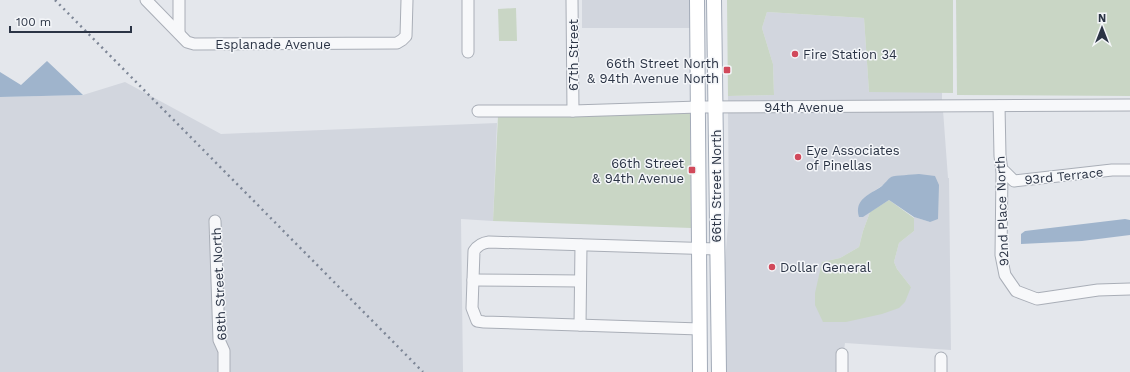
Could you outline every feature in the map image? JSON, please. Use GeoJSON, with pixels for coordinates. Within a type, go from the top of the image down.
{"type":"FeatureCollection","features":[{"type":"Feature","properties":{"kind":"main road","name":"66th Street North"},"geometry":{"type":"LineString","coordinates":[[697,0],[700,372]]}},
{"type":"Feature","properties":{"kind":"main road","name":"66th Street North"},"geometry":{"type":"LineString","coordinates":[[714,0],[719,372]]}},
{"type":"Feature","properties":{"kind":"street","name":"Esplanade Avenue"},"geometry":{"type":"LineString","coordinates":[[146,0],[187,42],[194,44],[397,43],[406,36],[407,0]]}},
{"type":"Feature","properties":{"kind":"street"},"geometry":{"type":"LineString","coordinates":[[178,32],[179,0]]}},
{"type":"Feature","properties":{"kind":"street"},"geometry":{"type":"LineString","coordinates":[[468,0],[468,52]]}},
{"type":"Feature","properties":{"kind":"street","name":"67th Street"},"geometry":{"type":"LineString","coordinates":[[572,0],[573,111]]}},
{"type":"Feature","properties":{"kind":"street","name":"94th Avenue"},"geometry":{"type":"LineString","coordinates":[[478,111],[1130,105]]}},
{"type":"Feature","properties":{"kind":"street","name":"92nd Place North"},"geometry":{"type":"LineString","coordinates":[[999,106],[1000,156],[1002,171],[1001,255],[1005,275],[1016,291],[1036,299],[1098,290],[1130,289]]}},
{"type":"Feature","properties":{"kind":"street","name":"93rd Terrace"},"geometry":{"type":"LineString","coordinates":[[1002,171],[1004,171],[1014,181],[1112,170],[1130,170]]}},
{"type":"Feature","properties":{"kind":"street","name":"68th Street North"},"geometry":{"type":"LineString","coordinates":[[215,221],[219,340],[224,351],[224,372]]}},
{"type":"Feature","properties":{"kind":"street"},"geometry":{"type":"LineString","coordinates":[[700,329],[477,321],[472,308],[474,251],[477,246],[482,243],[489,242],[717,249]]}},
{"type":"Feature","properties":{"kind":"street"},"geometry":{"type":"LineString","coordinates":[[580,325],[581,245]]}},
{"type":"Feature","properties":{"kind":"street"},"geometry":{"type":"LineString","coordinates":[[473,280],[580,281]]}},
{"type":"Feature","properties":{"kind":"street"},"geometry":{"type":"LineString","coordinates":[[842,354],[842,372]]}},
{"type":"Feature","properties":{"kind":"street"},"geometry":{"type":"LineString","coordinates":[[941,358],[941,372]]}},
{"type":"Feature","properties":{"kind":"shaded area"},"geometry":{"type":"Polygon","coordinates":[[[582,0],[690,0],[690,28],[582,28],[582,0]]]}},
{"type":"Feature","properties":{"kind":"shaded area"},"geometry":{"type":"Polygon","coordinates":[[[767,12],[864,18],[869,92],[942,92],[942,101],[728,103],[728,96],[774,95],[773,64],[762,28],[767,12]]]}},
{"type":"Feature","properties":{"kind":"shaded area"},"geometry":{"type":"Polygon","coordinates":[[[125,82],[221,134],[497,123],[493,221],[461,219],[463,372],[228,372],[223,339],[219,216],[211,217],[215,340],[220,352],[219,372],[0,372],[0,97],[83,95],[125,82]]]}},
{"type":"Feature","properties":{"kind":"shaded area"},"geometry":{"type":"Polygon","coordinates":[[[943,110],[949,178],[951,350],[845,343],[844,350],[838,350],[838,372],[725,372],[723,290],[729,210],[728,112],[943,110]],[[891,177],[883,185],[865,197],[863,217],[870,212],[859,247],[840,258],[822,262],[911,287],[897,269],[894,262],[899,243],[914,231],[914,217],[930,222],[891,177]]]}},
{"type":"Feature","properties":{"kind":"green space"},"geometry":{"type":"Polygon","coordinates":[[[727,0],[953,0],[953,93],[869,92],[864,18],[767,12],[762,28],[773,64],[774,95],[728,96],[727,0]]]}},
{"type":"Feature","properties":{"kind":"green space"},"geometry":{"type":"Polygon","coordinates":[[[956,0],[1130,0],[1130,96],[957,95],[956,0]]]}},
{"type":"Feature","properties":{"kind":"green space"},"geometry":{"type":"Polygon","coordinates":[[[516,8],[517,41],[499,41],[498,9],[516,8]]]}},
{"type":"Feature","properties":{"kind":"green space"},"geometry":{"type":"Polygon","coordinates":[[[690,112],[691,228],[493,221],[498,116],[690,112]]]}},
{"type":"Feature","properties":{"kind":"green space"},"geometry":{"type":"Polygon","coordinates":[[[889,200],[914,218],[914,231],[899,243],[894,262],[897,269],[911,287],[905,302],[899,308],[882,314],[846,322],[823,322],[815,305],[815,293],[822,262],[840,258],[859,247],[870,212],[889,200]]]}},
{"type":"Feature","properties":{"kind":"water"},"geometry":{"type":"Polygon","coordinates":[[[47,61],[83,95],[0,97],[0,72],[21,85],[47,61]]]}},
{"type":"Feature","properties":{"kind":"water"},"geometry":{"type":"Polygon","coordinates":[[[919,174],[935,176],[939,185],[938,219],[930,222],[914,217],[889,200],[863,217],[859,217],[859,206],[864,198],[882,186],[891,177],[919,174]]]}},
{"type":"Feature","properties":{"kind":"water"},"geometry":{"type":"Polygon","coordinates":[[[1125,219],[1130,220],[1130,235],[1082,241],[1021,244],[1021,234],[1025,231],[1125,219]]]}},
{"type":"Feature","properties":{"kind":"railway"},"geometry":{"type":"LineString","coordinates":[[55,0],[423,372]]}},
{"type":"Feature","properties":{"kind":"place","name":"Fire Station 34"},"geometry":{"type":"Point","coordinates":[795,54]}},
{"type":"Feature","properties":{"kind":"place","name":"66th Street North & 94th Avenue North"},"geometry":{"type":"Point","coordinates":[727,70]}},
{"type":"Feature","properties":{"kind":"place","name":"Eye Associates of Pinellas"},"geometry":{"type":"Point","coordinates":[798,157]}},
{"type":"Feature","properties":{"kind":"place","name":"66th Street & 94th Avenue"},"geometry":{"type":"Point","coordinates":[692,170]}},
{"type":"Feature","properties":{"kind":"place","name":"Dollar General"},"geometry":{"type":"Point","coordinates":[772,267]}}]}
